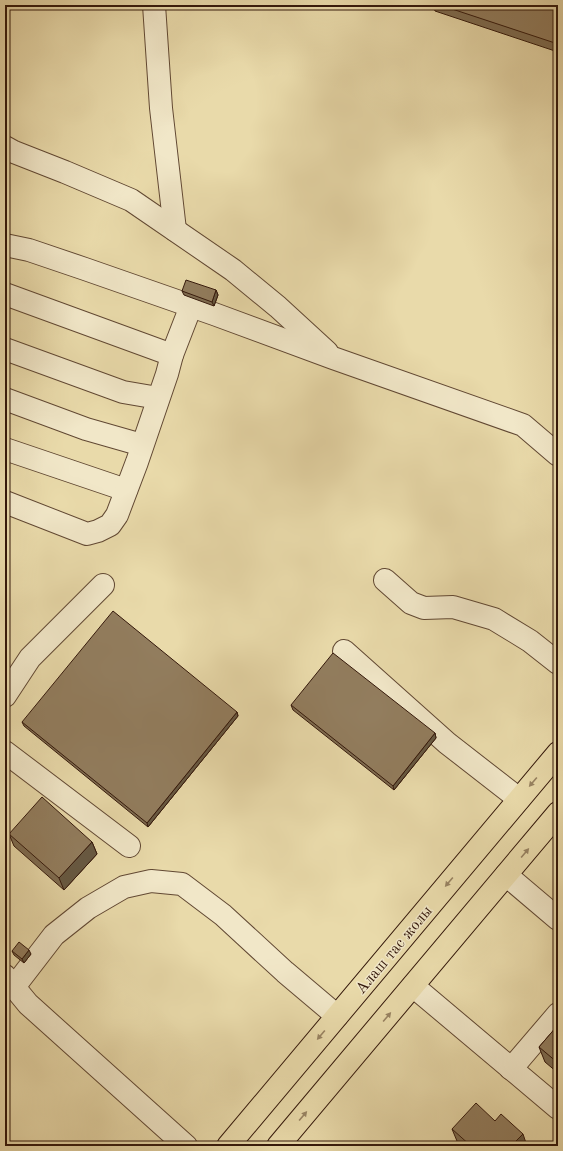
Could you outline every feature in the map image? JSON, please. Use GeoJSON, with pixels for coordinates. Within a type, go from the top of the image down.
{"type":"FeatureCollection","features":[{"type":"Feature","properties":{"kind":"main road","name":"Алаш тас жолы"},"geometry":{"type":"LineString","coordinates":[[228,1146],[558,753]]}},
{"type":"Feature","properties":{"kind":"main road"},"geometry":{"type":"LineString","coordinates":[[278,1146],[558,813]]}},
{"type":"Feature","properties":{"kind":"lane"},"geometry":{"type":"LineString","coordinates":[[154,5],[161,108],[175,230]]}},
{"type":"Feature","properties":{"kind":"lane"},"geometry":{"type":"LineString","coordinates":[[5,147],[131,200],[233,270],[278,307],[333,358]]}},
{"type":"Feature","properties":{"kind":"lane"},"geometry":{"type":"LineString","coordinates":[[5,245],[29,250],[85,269],[522,425],[558,455]]}},
{"type":"Feature","properties":{"kind":"lane"},"geometry":{"type":"LineString","coordinates":[[5,294],[172,355]]}},
{"type":"Feature","properties":{"kind":"lane"},"geometry":{"type":"LineString","coordinates":[[5,502],[87,534],[110,526],[117,515],[172,355],[191,306]]}},
{"type":"Feature","properties":{"kind":"lane"},"geometry":{"type":"LineString","coordinates":[[5,349],[123,392],[158,398]]}},
{"type":"Feature","properties":{"kind":"lane"},"geometry":{"type":"LineString","coordinates":[[5,399],[86,429],[142,445]]}},
{"type":"Feature","properties":{"kind":"lane"},"geometry":{"type":"LineString","coordinates":[[5,449],[126,490]]}},
{"type":"Feature","properties":{"kind":"lane"},"geometry":{"type":"LineString","coordinates":[[385,580],[411,603],[424,608],[453,607],[494,619],[530,641],[558,663]]}},
{"type":"Feature","properties":{"kind":"lane"},"geometry":{"type":"LineString","coordinates":[[5,696],[30,658],[103,585]]}},
{"type":"Feature","properties":{"kind":"lane"},"geometry":{"type":"LineString","coordinates":[[344,651],[447,743],[519,799]]}},
{"type":"Feature","properties":{"kind":"lane"},"geometry":{"type":"LineString","coordinates":[[5,752],[129,846]]}},
{"type":"Feature","properties":{"kind":"lane"},"geometry":{"type":"LineString","coordinates":[[506,875],[558,919]]}},
{"type":"Feature","properties":{"kind":"lane"},"geometry":{"type":"LineString","coordinates":[[186,1146],[28,1004],[10,982],[54,935],[88,908],[124,887],[151,881],[182,884],[223,915],[285,972],[337,1016]]}},
{"type":"Feature","properties":{"kind":"lane"},"geometry":{"type":"LineString","coordinates":[[412,986],[558,1108]]}},
{"type":"Feature","properties":{"kind":"lane"},"geometry":{"type":"LineString","coordinates":[[512,1069],[558,1014]]}},
{"type":"Feature","properties":{"kind":"building"},"geometry":{"type":"Polygon","coordinates":[[[440,5],[558,5],[558,44],[440,5]]]}},
{"type":"Feature","properties":{"kind":"building"},"geometry":{"type":"Polygon","coordinates":[[[186,280],[216,290],[212,302],[182,291],[186,280]]]}},
{"type":"Feature","properties":{"kind":"building"},"geometry":{"type":"Polygon","coordinates":[[[113,611],[237,712],[147,823],[22,722],[113,611]]]}},
{"type":"Feature","properties":{"kind":"building"},"geometry":{"type":"Polygon","coordinates":[[[333,653],[435,733],[393,786],[291,705],[333,653]]]}},
{"type":"Feature","properties":{"kind":"building"},"geometry":{"type":"Polygon","coordinates":[[[42,797],[92,842],[59,878],[9,834],[42,797]]]}},
{"type":"Feature","properties":{"kind":"building"},"geometry":{"type":"Polygon","coordinates":[[[19,942],[29,950],[22,959],[12,951],[19,942]]]}},
{"type":"Feature","properties":{"kind":"building"},"geometry":{"type":"Polygon","coordinates":[[[558,1025],[558,1063],[539,1047],[558,1025]]]}},
{"type":"Feature","properties":{"kind":"building"},"geometry":{"type":"Polygon","coordinates":[[[476,1103],[495,1121],[501,1114],[523,1134],[515,1142],[520,1146],[471,1146],[452,1129],[476,1103]]]}}]}
